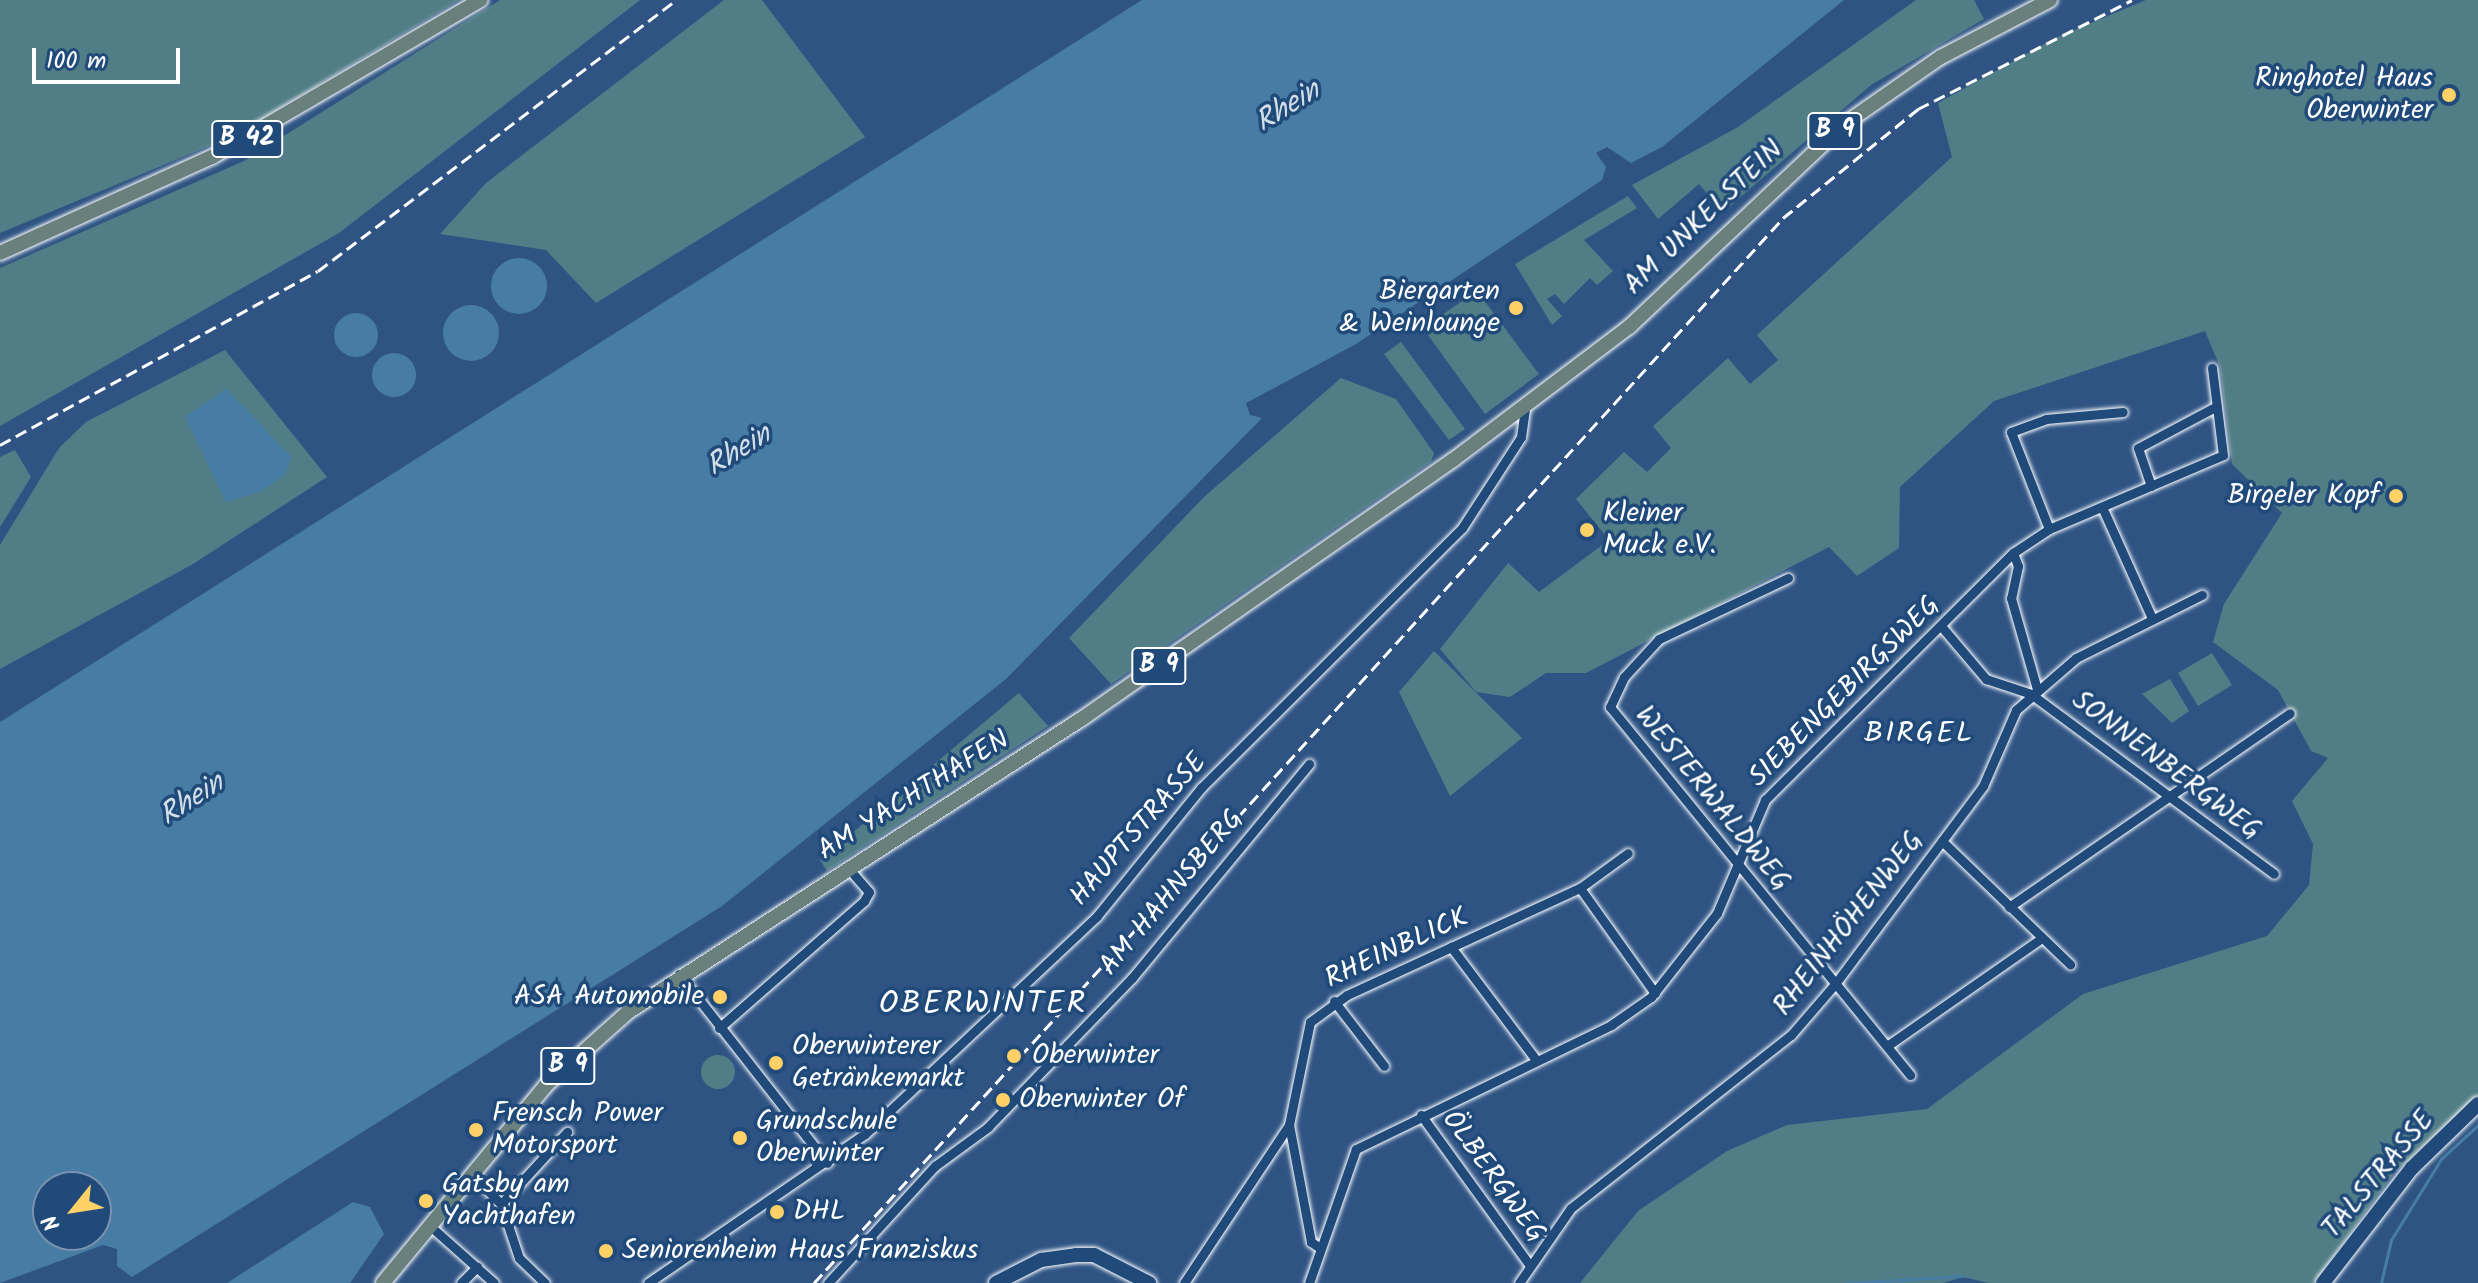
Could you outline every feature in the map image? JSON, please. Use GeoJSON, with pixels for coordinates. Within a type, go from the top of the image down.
{"type":"FeatureCollection","features":[{"type":"Feature","properties":{"kind":"main road","name":"B 42"},"geometry":{"type":"LineString","coordinates":[[0,253],[212,157],[481,0]]}},
{"type":"Feature","properties":{"kind":"main road","name":"AM UNKELSTEIN"},"geometry":{"type":"LineString","coordinates":[[1525,408],[1629,327],[1843,125],[1941,57],[2050,0]]}},
{"type":"Feature","properties":{"kind":"main road","name":"AM YACHTHAFEN"},"geometry":{"type":"LineString","coordinates":[[383,1283],[546,1085],[679,974],[849,869],[1147,675],[1525,408]]}},
{"type":"Feature","properties":{"kind":"street"},"geometry":{"type":"LineString","coordinates":[[2151,486],[2138,448],[2217,406],[2212,368]]}},
{"type":"Feature","properties":{"kind":"street","name":"SIEBENGEBIRGSWEG"},"geometry":{"type":"LineString","coordinates":[[1309,1283],[1356,1149],[1611,1025],[1655,993],[1710,924],[1765,800],[2013,553],[2049,529],[2223,455],[2217,406]]}},
{"type":"Feature","properties":{"kind":"street","name":"HAUPTSTRASSE"},"geometry":{"type":"LineString","coordinates":[[649,1283],[827,1163],[1097,916],[1201,788],[1411,585],[1496,482],[1523,433],[1525,408]]}},
{"type":"Feature","properties":{"kind":"street"},"geometry":{"type":"LineString","coordinates":[[2049,529],[2011,432],[2046,419],[2123,412]]}},
{"type":"Feature","properties":{"kind":"street"},"geometry":{"type":"LineString","coordinates":[[2102,507],[2152,618]]}},
{"type":"Feature","properties":{"kind":"street"},"geometry":{"type":"LineString","coordinates":[[2013,553],[2018,566],[2011,598],[2034,692]]}},
{"type":"Feature","properties":{"kind":"street","name":"WESTERWALDWEG"},"geometry":{"type":"LineString","coordinates":[[1788,578],[1659,639],[1609,701],[1736,865],[1910,1075]]}},
{"type":"Feature","properties":{"kind":"street","name":"RHEINHÖHENWEG"},"geometry":{"type":"LineString","coordinates":[[1519,1283],[1529,1264],[1571,1208],[1791,1035],[1835,984],[1957,821],[2034,692],[2076,658],[2202,595]]}},
{"type":"Feature","properties":{"kind":"street","name":"SONNENBERGWEG"},"geometry":{"type":"LineString","coordinates":[[1941,626],[1986,679],[2034,692],[2274,874]]}},
{"type":"Feature","properties":{"kind":"street"},"geometry":{"type":"LineString","coordinates":[[2009,907],[2290,713]]}},
{"type":"Feature","properties":{"kind":"street","name":"AM HAHNSBERG"},"geometry":{"type":"LineString","coordinates":[[828,1283],[935,1166],[988,1127],[1132,978],[1309,764]]}},
{"type":"Feature","properties":{"kind":"street"},"geometry":{"type":"LineString","coordinates":[[1942,841],[2039,940],[2070,964]]}},
{"type":"Feature","properties":{"kind":"street","name":"RHEINBLICK"},"geometry":{"type":"LineString","coordinates":[[1320,1248],[1311,1242],[1289,1125],[1303,1036],[1334,1001],[1580,888],[1628,853]]}},
{"type":"Feature","properties":{"kind":"street"},"geometry":{"type":"LineString","coordinates":[[719,1028],[864,901],[869,892],[849,869]]}},
{"type":"Feature","properties":{"kind":"street"},"geometry":{"type":"LineString","coordinates":[[1580,888],[1655,993]]}},
{"type":"Feature","properties":{"kind":"street"},"geometry":{"type":"LineString","coordinates":[[1887,1046],[2039,940]]}},
{"type":"Feature","properties":{"kind":"street"},"geometry":{"type":"LineString","coordinates":[[1451,947],[1536,1060]]}},
{"type":"Feature","properties":{"kind":"street"},"geometry":{"type":"LineString","coordinates":[[679,974],[827,1163]]}},
{"type":"Feature","properties":{"kind":"street"},"geometry":{"type":"LineString","coordinates":[[1334,1001],[1384,1066]]}},
{"type":"Feature","properties":{"kind":"street","name":"TALSTRASSE"},"geometry":{"type":"LineString","coordinates":[[2323,1283],[2412,1168],[2478,1104]]}},
{"type":"Feature","properties":{"kind":"street","name":"ÖLBERGWEG"},"geometry":{"type":"LineString","coordinates":[[1421,1115],[1529,1264]]}},
{"type":"Feature","properties":{"kind":"street"},"geometry":{"type":"LineString","coordinates":[[1184,1283],[1289,1125]]}},
{"type":"Feature","properties":{"kind":"street"},"geometry":{"type":"LineString","coordinates":[[501,1204],[567,1132]]}},
{"type":"Feature","properties":{"kind":"street"},"geometry":{"type":"LineString","coordinates":[[473,1175],[501,1204],[519,1258],[545,1283]]}},
{"type":"Feature","properties":{"kind":"street"},"geometry":{"type":"LineString","coordinates":[[429,1225],[494,1283]]}},
{"type":"Feature","properties":{"kind":"street"},"geometry":{"type":"LineString","coordinates":[[996,1283],[1041,1260],[1076,1255],[1094,1255],[1149,1283]]}},
{"type":"Feature","properties":{"kind":"street"},"geometry":{"type":"LineString","coordinates":[[461,1283],[477,1267]]}},
{"type":"Feature","properties":{"kind":"green space"},"geometry":{"type":"Polygon","coordinates":[[[0,0],[459,0],[233,136],[0,233],[0,0]]]}},
{"type":"Feature","properties":{"kind":"green space"},"geometry":{"type":"Polygon","coordinates":[[[500,0],[640,0],[339,233],[0,426],[0,268],[244,161],[500,0]]]}},
{"type":"Feature","properties":{"kind":"green space"},"geometry":{"type":"Polygon","coordinates":[[[724,0],[762,0],[865,137],[596,303],[546,250],[440,234],[486,183],[724,0]]]}},
{"type":"Feature","properties":{"kind":"green space"},"geometry":{"type":"Polygon","coordinates":[[[1916,0],[1974,0],[1984,19],[1871,85],[1723,212],[1699,184],[1658,219],[1632,185],[1738,127],[1916,0]]]}},
{"type":"Feature","properties":{"kind":"green space"},"geometry":{"type":"Polygon","coordinates":[[[2146,0],[2478,0],[2478,1095],[2394,1173],[2314,1283],[1989,1283],[1963,1277],[1943,1283],[1580,1283],[1638,1211],[1727,1151],[1787,1125],[1927,1109],[2083,994],[2267,936],[2309,885],[2313,844],[2292,801],[2328,758],[2311,751],[2278,690],[2213,642],[2224,604],[2282,513],[2232,464],[2220,367],[2205,331],[1994,401],[1900,487],[1899,548],[1857,576],[1829,547],[1586,673],[1546,673],[1510,697],[1476,692],[1440,649],[1508,563],[1539,592],[1609,540],[1576,499],[1624,452],[1647,472],[1671,448],[1653,426],[1728,358],[1750,384],[1778,360],[1757,335],[1952,157],[1938,103],[2055,38],[2146,0]]]}},
{"type":"Feature","properties":{"kind":"green space"},"geometry":{"type":"Polygon","coordinates":[[[1628,196],[1637,208],[1584,240],[1613,271],[1597,285],[1590,278],[1564,304],[1555,294],[1547,299],[1562,316],[1552,325],[1515,264],[1628,196]]]}},
{"type":"Feature","properties":{"kind":"green space"},"geometry":{"type":"Polygon","coordinates":[[[1477,291],[1539,374],[1485,414],[1423,328],[1477,291]]]}},
{"type":"Feature","properties":{"kind":"green space"},"geometry":{"type":"Polygon","coordinates":[[[1401,342],[1465,429],[1449,440],[1384,354],[1401,342]]]}},
{"type":"Feature","properties":{"kind":"green space"},"geometry":{"type":"Polygon","coordinates":[[[225,350],[327,477],[193,564],[0,669],[0,545],[59,448],[86,422],[225,350]]]}},
{"type":"Feature","properties":{"kind":"green space"},"geometry":{"type":"Polygon","coordinates":[[[1341,378],[1396,399],[1434,453],[1431,462],[1111,684],[1069,638],[1204,497],[1341,378]]]}},
{"type":"Feature","properties":{"kind":"green space"},"geometry":{"type":"Polygon","coordinates":[[[15,450],[31,477],[0,527],[0,457],[15,450]]]}},
{"type":"Feature","properties":{"kind":"green space"},"geometry":{"type":"Polygon","coordinates":[[[1434,651],[1522,738],[1450,796],[1399,692],[1434,651]]]}},
{"type":"Feature","properties":{"kind":"green space"},"geometry":{"type":"Polygon","coordinates":[[[2212,653],[2232,685],[2198,706],[2178,673],[2212,653]]]}},
{"type":"Feature","properties":{"kind":"green space"},"geometry":{"type":"Polygon","coordinates":[[[2170,679],[2189,711],[2172,723],[2142,694],[2170,679]]]}},
{"type":"Feature","properties":{"kind":"green space"},"geometry":{"type":"Polygon","coordinates":[[[1019,693],[1048,726],[827,871],[820,860],[1019,693]]]}},
{"type":"Feature","properties":{"kind":"green space"},"geometry":{"type":"Polygon","coordinates":[[[718,1055],[730,1060],[735,1072],[730,1084],[718,1089],[706,1084],[701,1072],[706,1060],[718,1055]]]}},
{"type":"Feature","properties":{"kind":"water","name":"Rhein"},"geometry":{"type":"Polygon","coordinates":[[[1142,0],[1844,0],[1662,147],[1631,163],[1607,147],[1596,153],[1606,167],[1602,180],[1356,344],[1246,403],[1250,415],[1262,418],[1006,679],[722,906],[132,1277],[117,1266],[117,1249],[112,1248],[112,1171],[32,1171],[32,1251],[87,1251],[0,1283],[0,722],[1142,0]]]}},
{"type":"Feature","properties":{"kind":"water"},"geometry":{"type":"Polygon","coordinates":[[[519,258],[539,266],[547,286],[539,306],[519,314],[499,306],[491,286],[499,266],[519,258]]]}},
{"type":"Feature","properties":{"kind":"water"},"geometry":{"type":"Polygon","coordinates":[[[471,305],[491,313],[499,333],[491,353],[471,361],[451,353],[443,333],[451,313],[471,305]]]}},
{"type":"Feature","properties":{"kind":"water"},"geometry":{"type":"Polygon","coordinates":[[[356,313],[371,320],[378,335],[371,350],[356,357],[341,350],[334,335],[341,320],[356,313]]]}},
{"type":"Feature","properties":{"kind":"water"},"geometry":{"type":"Polygon","coordinates":[[[394,353],[410,359],[416,375],[410,391],[394,397],[378,391],[372,375],[378,359],[394,353]]]}},
{"type":"Feature","properties":{"kind":"water"},"geometry":{"type":"Polygon","coordinates":[[[226,389],[291,456],[286,473],[262,491],[226,502],[185,417],[226,389]]]}},
{"type":"Feature","properties":{"kind":"water"},"geometry":{"type":"Polygon","coordinates":[[[353,1202],[370,1207],[384,1234],[350,1283],[227,1283],[353,1202]]]}},
{"type":"Feature","properties":{"kind":"waterway"},"geometry":{"type":"LineString","coordinates":[[2381,1283],[2391,1240],[2441,1159],[2478,1125]]}},
{"type":"Feature","properties":{"kind":"waterway"},"geometry":{"type":"LineString","coordinates":[[1846,1283],[1963,1276]]}},
{"type":"Feature","properties":{"kind":"railway"},"geometry":{"type":"LineString","coordinates":[[0,445],[318,271],[676,0]]}},
{"type":"Feature","properties":{"kind":"railway"},"geometry":{"type":"LineString","coordinates":[[814,1283],[1783,218],[1918,109],[2132,0]]}},
{"type":"Feature","properties":{"kind":"place","name":"Ringhotel Haus Oberwinter"},"geometry":{"type":"Point","coordinates":[2449,95]}},
{"type":"Feature","properties":{"kind":"place","name":"Biergarten & Weinlounge"},"geometry":{"type":"Point","coordinates":[1516,308]}},
{"type":"Feature","properties":{"kind":"place","name":"Birgeler Kopf"},"geometry":{"type":"Point","coordinates":[2396,496]}},
{"type":"Feature","properties":{"kind":"place","name":"Kleiner Muck e.V."},"geometry":{"type":"Point","coordinates":[1587,530]}},
{"type":"Feature","properties":{"kind":"place","name":"ASA Automobile"},"geometry":{"type":"Point","coordinates":[720,997]}},
{"type":"Feature","properties":{"kind":"place","name":"Oberwinter"},"geometry":{"type":"Point","coordinates":[1014,1056]}},
{"type":"Feature","properties":{"kind":"place","name":"Oberwinterer Getränkemarkt"},"geometry":{"type":"Point","coordinates":[776,1063]}},
{"type":"Feature","properties":{"kind":"place","name":"Oberwinter Of"},"geometry":{"type":"Point","coordinates":[1003,1100]}},
{"type":"Feature","properties":{"kind":"place","name":"Frensch Power Motorsport"},"geometry":{"type":"Point","coordinates":[476,1130]}},
{"type":"Feature","properties":{"kind":"place","name":"Grundschule Oberwinter"},"geometry":{"type":"Point","coordinates":[740,1138]}},
{"type":"Feature","properties":{"kind":"place","name":"Gatsby am Yachthafen"},"geometry":{"type":"Point","coordinates":[426,1201]}},
{"type":"Feature","properties":{"kind":"place","name":"DHL"},"geometry":{"type":"Point","coordinates":[777,1212]}},
{"type":"Feature","properties":{"kind":"place","name":"Seniorenheim Haus Franziskus"},"geometry":{"type":"Point","coordinates":[606,1251]}},
{"type":"Feature","properties":{"kind":"district","name":"BIRGEL"},"geometry":{"type":"Point","coordinates":[1919,734]}},
{"type":"Feature","properties":{"kind":"district","name":"OBERWINTER"},"geometry":{"type":"Point","coordinates":[983,1005]}}]}
